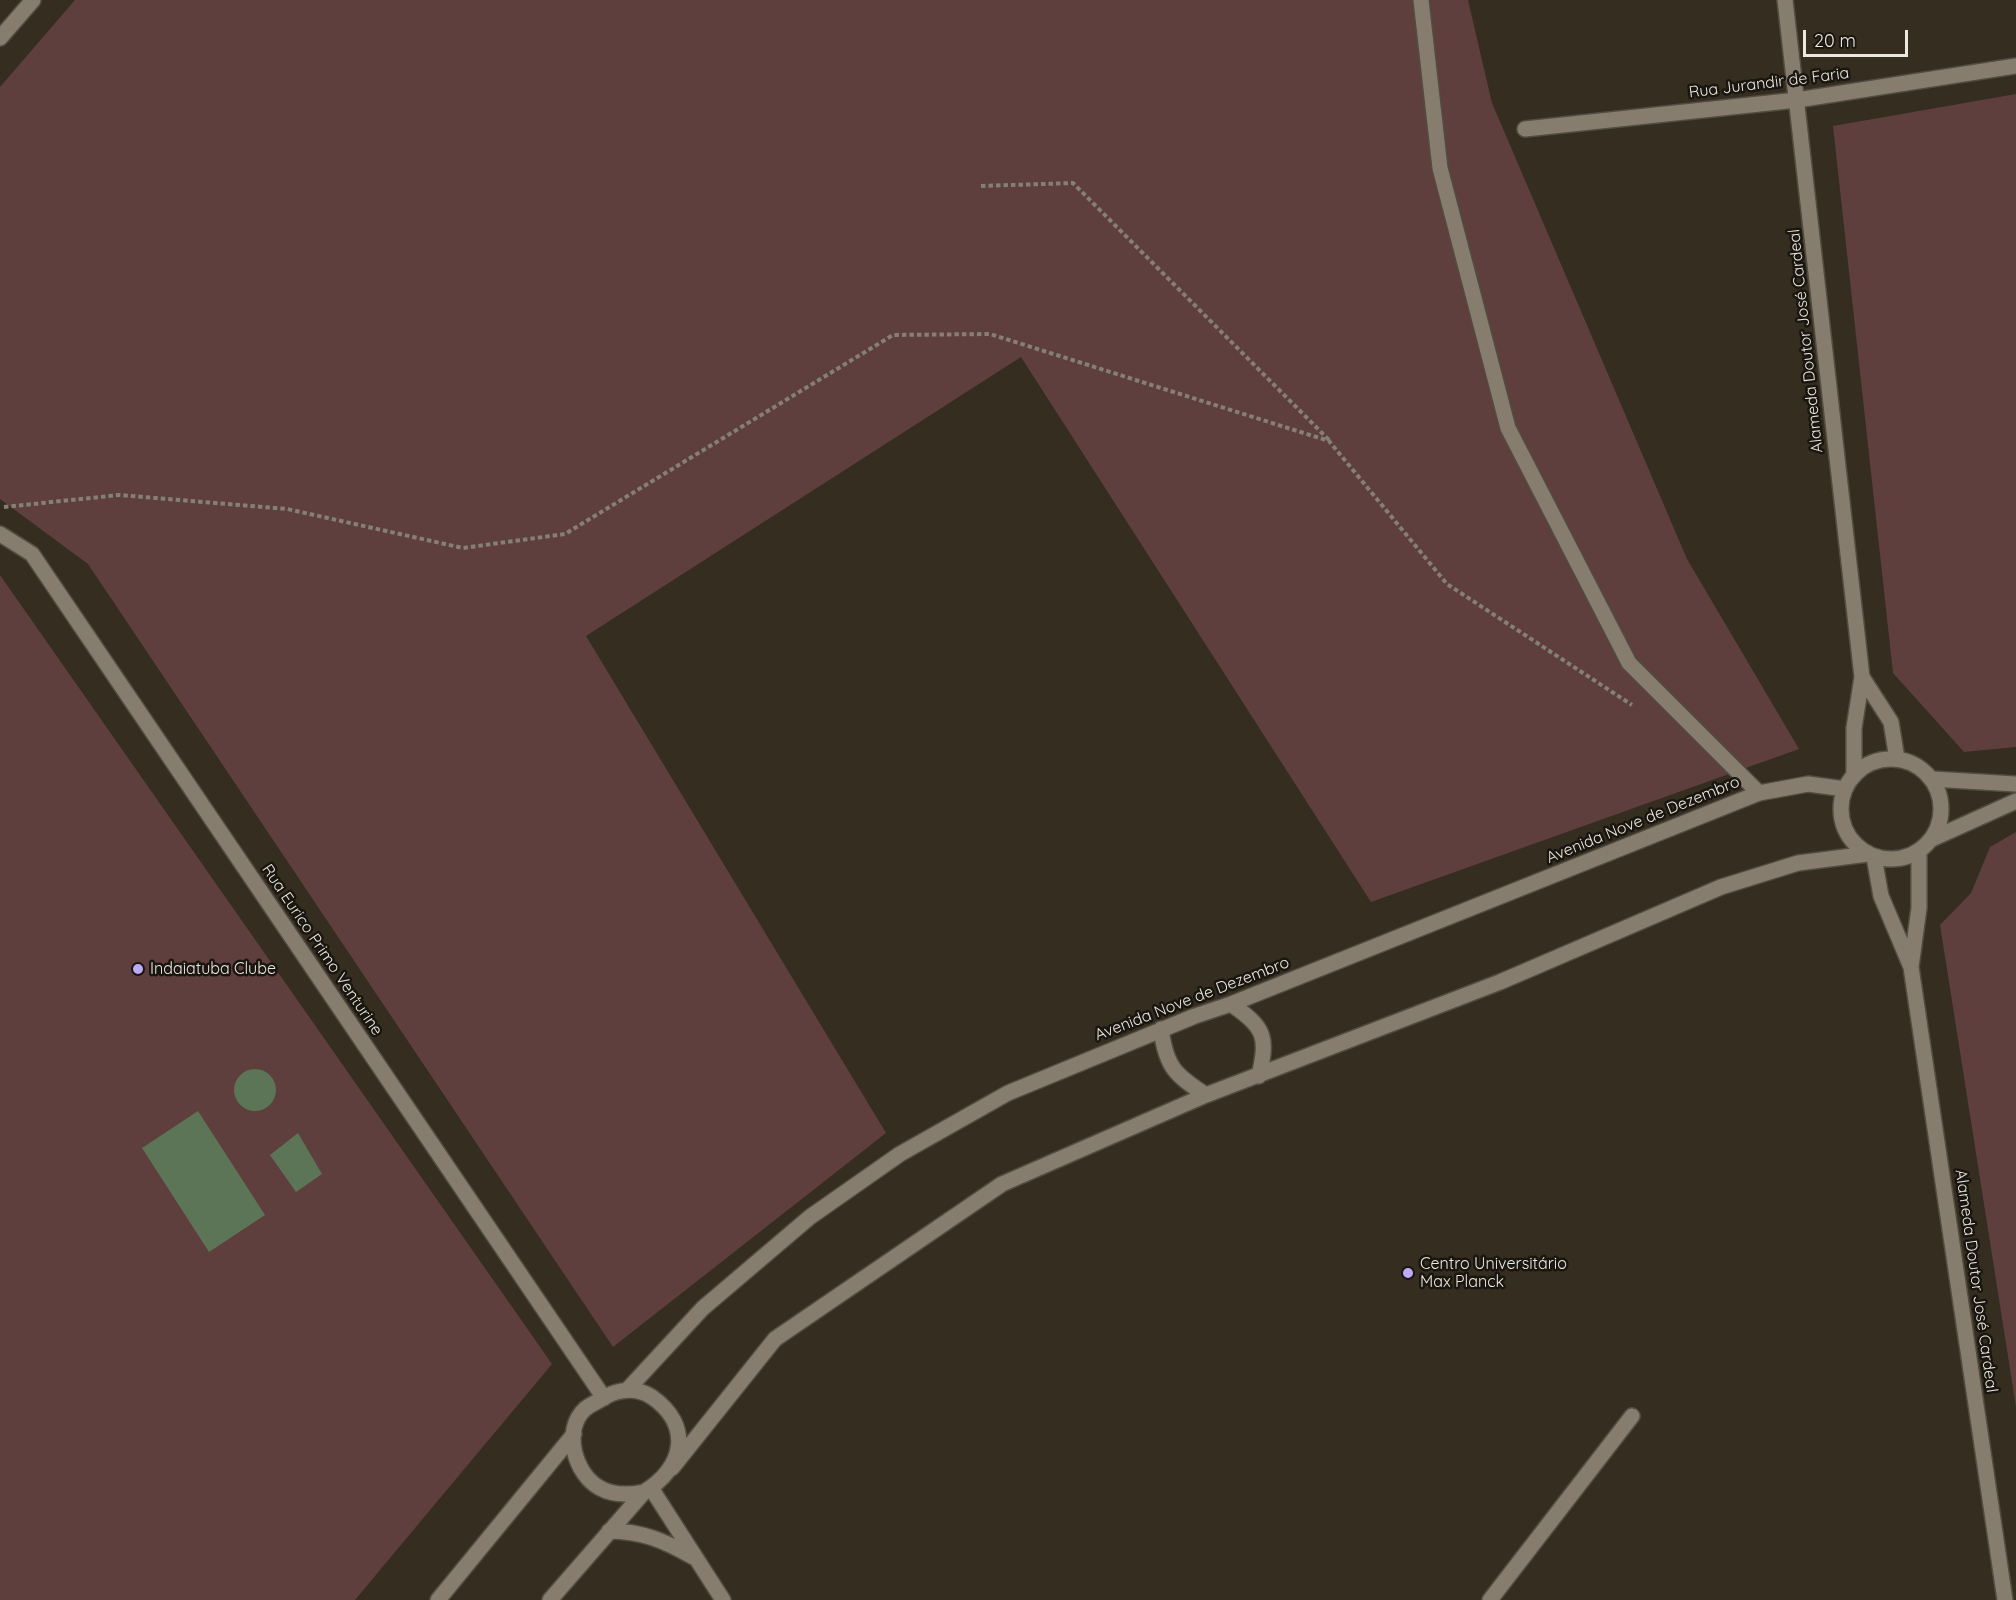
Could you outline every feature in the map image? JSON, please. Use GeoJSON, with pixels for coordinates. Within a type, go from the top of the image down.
{"type":"FeatureCollection","features":[{"type":"Feature","properties":{"kind":"street"},"geometry":{"type":"LineString","coordinates":[[0,38],[33,0]]}},
{"type":"Feature","properties":{"kind":"street"},"geometry":{"type":"LineString","coordinates":[[1421,0],[1440,168],[1508,428],[1629,663],[1759,793]]}},
{"type":"Feature","properties":{"kind":"street","name":"Alameda Doutor José Cardeal"},"geometry":{"type":"LineString","coordinates":[[1785,0],[1862,677],[1854,728],[1850,782]]}},
{"type":"Feature","properties":{"kind":"street","name":"Rua Jurandir de Faria"},"geometry":{"type":"LineString","coordinates":[[1525,129],[1797,100],[2016,66]]}},
{"type":"Feature","properties":{"kind":"street","name":"Rua Eurico Primo Venturine"},"geometry":{"type":"LineString","coordinates":[[0,534],[32,554],[616,1393]]}},
{"type":"Feature","properties":{"kind":"street","name":"Alameda Doutor José Cardeal"},"geometry":{"type":"LineString","coordinates":[[1862,677],[1891,722],[1897,759]]}},
{"type":"Feature","properties":{"kind":"street"},"geometry":{"type":"LineString","coordinates":[[1871,856],[1856,845],[1846,832],[1841,803],[1850,782],[1873,762],[1897,759],[1922,769],[1932,779],[1941,798],[1941,819],[1932,839]]}},
{"type":"Feature","properties":{"kind":"street"},"geometry":{"type":"LineString","coordinates":[[1932,779],[2016,784]]}},
{"type":"Feature","properties":{"kind":"street","name":"Avenida Nove de Dezembro"},"geometry":{"type":"LineString","coordinates":[[616,1393],[703,1308],[810,1217],[900,1154],[1008,1093],[1161,1029],[1231,1004],[1759,793],[1808,784],[1850,782]]}},
{"type":"Feature","properties":{"kind":"street"},"geometry":{"type":"LineString","coordinates":[[550,1600],[647,1490],[663,1480],[776,1339],[1002,1184],[1206,1095],[1500,982],[1721,887],[1798,863],[1871,856],[1897,860],[1919,852],[1932,839],[2016,801]]}},
{"type":"Feature","properties":{"kind":"street","name":"Alameda Doutor José Cardeal"},"geometry":{"type":"LineString","coordinates":[[1911,967],[1919,908],[1919,852]]}},
{"type":"Feature","properties":{"kind":"street","name":"Alameda Doutor José Cardeal"},"geometry":{"type":"LineString","coordinates":[[1871,856],[1881,896],[1911,967],[2005,1600]]}},
{"type":"Feature","properties":{"kind":"street"},"geometry":{"type":"LineString","coordinates":[[1231,1004],[1255,1020],[1265,1047],[1258,1076]]}},
{"type":"Feature","properties":{"kind":"street"},"geometry":{"type":"LineString","coordinates":[[1161,1029],[1164,1055],[1182,1079],[1206,1095]]}},
{"type":"Feature","properties":{"kind":"street"},"geometry":{"type":"LineString","coordinates":[[438,1600],[574,1434],[585,1410],[616,1393],[649,1395],[666,1407],[676,1426],[679,1448],[672,1468]]}},
{"type":"Feature","properties":{"kind":"street"},"geometry":{"type":"LineString","coordinates":[[1490,1600],[1632,1416]]}},
{"type":"Feature","properties":{"kind":"street"},"geometry":{"type":"LineString","coordinates":[[574,1434],[574,1450],[579,1465],[587,1478],[599,1488],[622,1494],[647,1490]]}},
{"type":"Feature","properties":{"kind":"street"},"geometry":{"type":"LineString","coordinates":[[647,1490],[723,1600]]}},
{"type":"Feature","properties":{"kind":"street"},"geometry":{"type":"LineString","coordinates":[[609,1531],[630,1531],[659,1538],[696,1558]]}},
{"type":"Feature","properties":{"kind":"path"},"geometry":{"type":"LineString","coordinates":[[981,186],[1073,183],[1329,441],[1447,584],[1634,706]]}},
{"type":"Feature","properties":{"kind":"path"},"geometry":{"type":"LineString","coordinates":[[0,507],[119,495],[287,508],[463,548],[565,534],[892,335],[990,334],[1329,441]]}},
{"type":"Feature","properties":{"kind":"shaded area"},"geometry":{"type":"Polygon","coordinates":[[[75,0],[1468,0],[1492,103],[1687,559],[1799,749],[1371,902],[1021,357],[586,636],[886,1133],[613,1347],[88,564],[0,499],[0,87],[75,0]]]}},
{"type":"Feature","properties":{"kind":"shaded area"},"geometry":{"type":"Polygon","coordinates":[[[2016,94],[2016,747],[1964,752],[1893,673],[1833,126],[2016,94]]]}},
{"type":"Feature","properties":{"kind":"shaded area","name":"Indaiatuba Clube"},"geometry":{"type":"Polygon","coordinates":[[[0,575],[552,1364],[355,1600],[0,1600],[0,575]]]}},
{"type":"Feature","properties":{"kind":"shaded area"},"geometry":{"type":"Polygon","coordinates":[[[2016,832],[2016,1407],[1940,925],[1971,893],[1990,847],[2016,832]]]}},
{"type":"Feature","properties":{"kind":"shaded area"},"geometry":{"type":"Polygon","coordinates":[[[255,1069],[270,1075],[276,1090],[270,1105],[255,1111],[240,1105],[234,1090],[240,1075],[255,1069]]]}},
{"type":"Feature","properties":{"kind":"shaded area"},"geometry":{"type":"Polygon","coordinates":[[[198,1111],[265,1215],[209,1252],[142,1148],[198,1111]]]}},
{"type":"Feature","properties":{"kind":"shaded area"},"geometry":{"type":"Polygon","coordinates":[[[298,1133],[322,1174],[296,1192],[270,1155],[298,1133]]]}},
{"type":"Feature","properties":{"kind":"place","name":"Indaiatuba Clube"},"geometry":{"type":"Point","coordinates":[138,969]}},
{"type":"Feature","properties":{"kind":"place","name":"Centro Universitário Max Planck"},"geometry":{"type":"Point","coordinates":[1408,1273]}}]}
